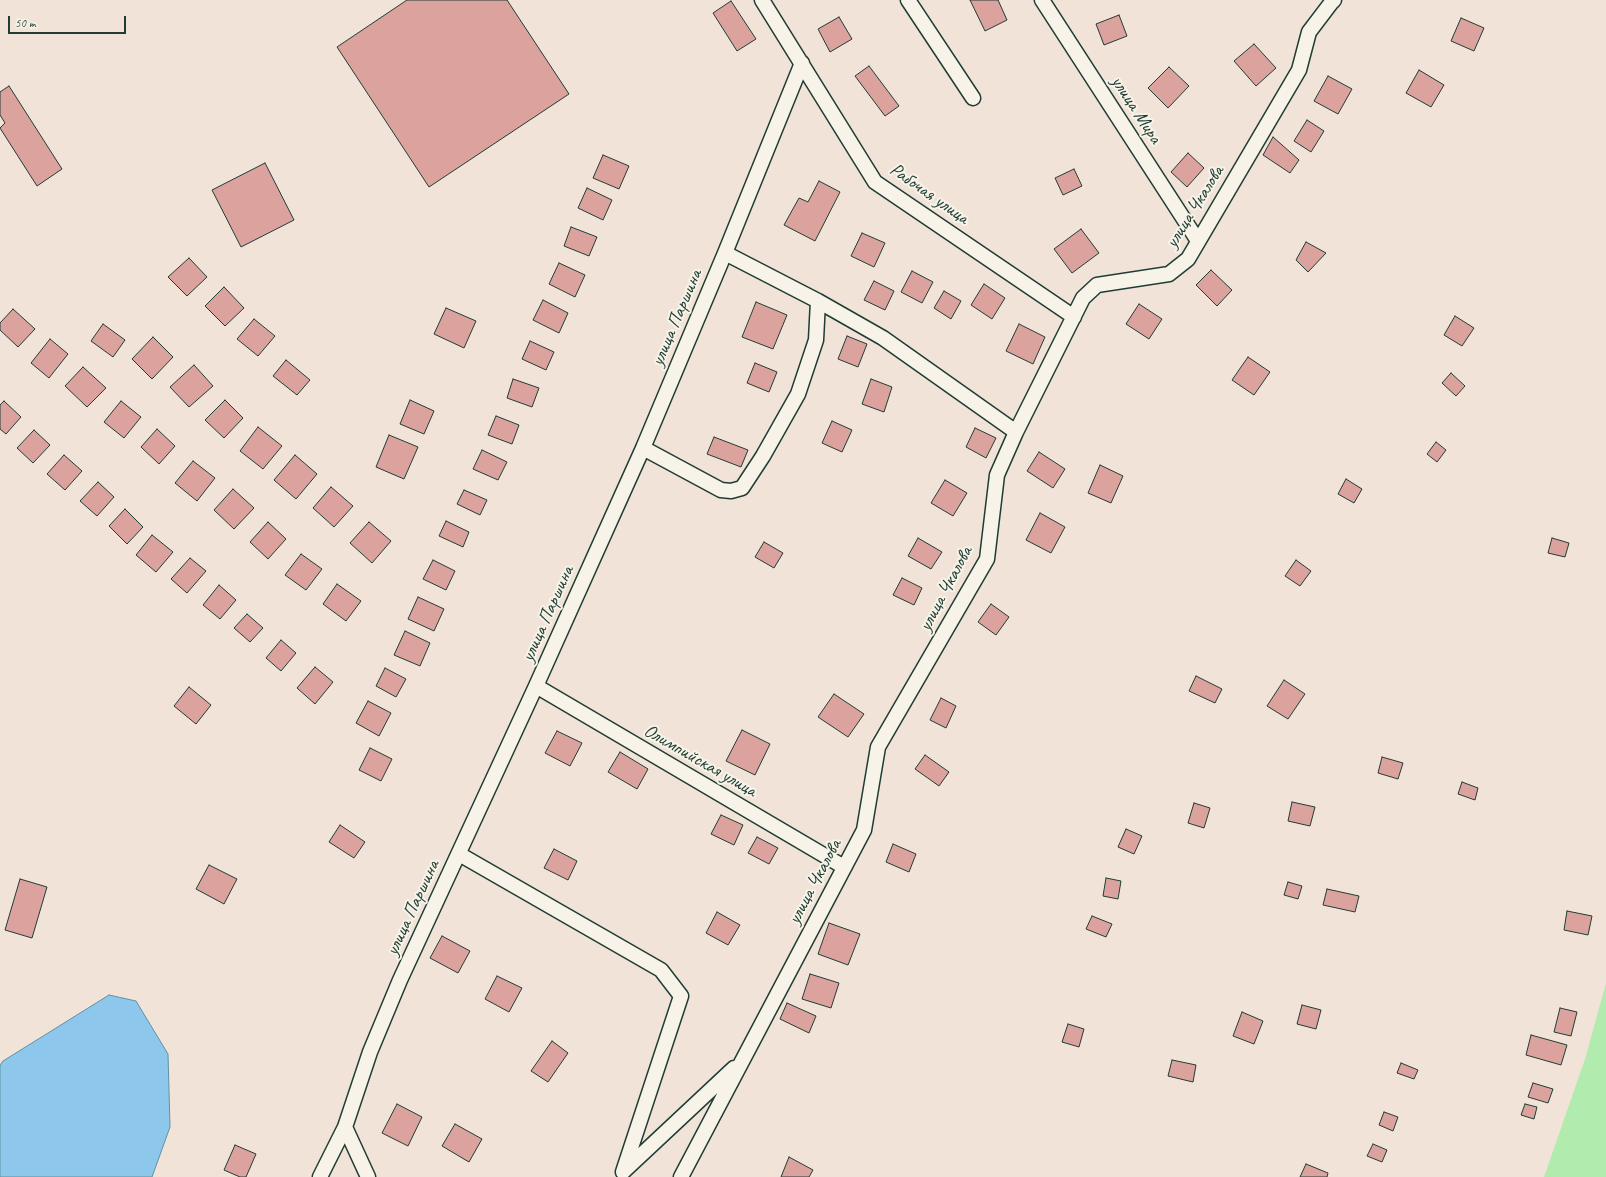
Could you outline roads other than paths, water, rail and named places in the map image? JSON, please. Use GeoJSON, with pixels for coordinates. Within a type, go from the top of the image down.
{"type":"FeatureCollection","features":[{"type":"Feature","properties":{"kind":"street","name":"Рабочая улица"},"geometry":{"type":"LineString","coordinates":[[762,0],[875,182],[1074,317]]}},
{"type":"Feature","properties":{"kind":"street"},"geometry":{"type":"LineString","coordinates":[[771,13],[777,0]]}},
{"type":"Feature","properties":{"kind":"street"},"geometry":{"type":"LineString","coordinates":[[908,0],[972,98]]}},
{"type":"Feature","properties":{"kind":"street","name":"улица Мира"},"geometry":{"type":"LineString","coordinates":[[1042,0],[1198,241]]}},
{"type":"Feature","properties":{"kind":"street","name":"улица Чкалова"},"geometry":{"type":"LineString","coordinates":[[681,1177],[864,830],[878,747],[987,559],[997,475],[1016,432],[1083,298],[1097,285],[1169,274],[1188,259],[1299,70],[1309,32],[1334,0]]}},
{"type":"Feature","properties":{"kind":"street","name":"улица Паршина"},"geometry":{"type":"LineString","coordinates":[[320,1177],[345,1127],[376,1038],[400,980],[536,686],[643,448],[725,253],[802,63]]}},
{"type":"Feature","properties":{"kind":"street"},"geometry":{"type":"LineString","coordinates":[[725,253],[818,301],[883,338],[1016,432]]}},
{"type":"Feature","properties":{"kind":"street"},"geometry":{"type":"LineString","coordinates":[[643,448],[721,490],[731,491],[742,488],[763,456],[798,394],[816,340],[818,301]]}},
{"type":"Feature","properties":{"kind":"street","name":"Олимпийская улица"},"geometry":{"type":"LineString","coordinates":[[536,686],[844,867]]}},
{"type":"Feature","properties":{"kind":"street"},"geometry":{"type":"LineString","coordinates":[[459,854],[661,970],[681,996],[620,1175]]}},
{"type":"Feature","properties":{"kind":"street"},"geometry":{"type":"LineString","coordinates":[[620,1175],[743,1059]]}},
{"type":"Feature","properties":{"kind":"street"},"geometry":{"type":"LineString","coordinates":[[345,1127],[368,1177]]}},
{"type":"Feature","properties":{"kind":"water"},"geometry":{"type":"Polygon","coordinates":[[[109,995],[136,1001],[168,1054],[170,1127],[152,1177],[0,1177],[0,1065],[3,1061],[109,995]]]}}]}
